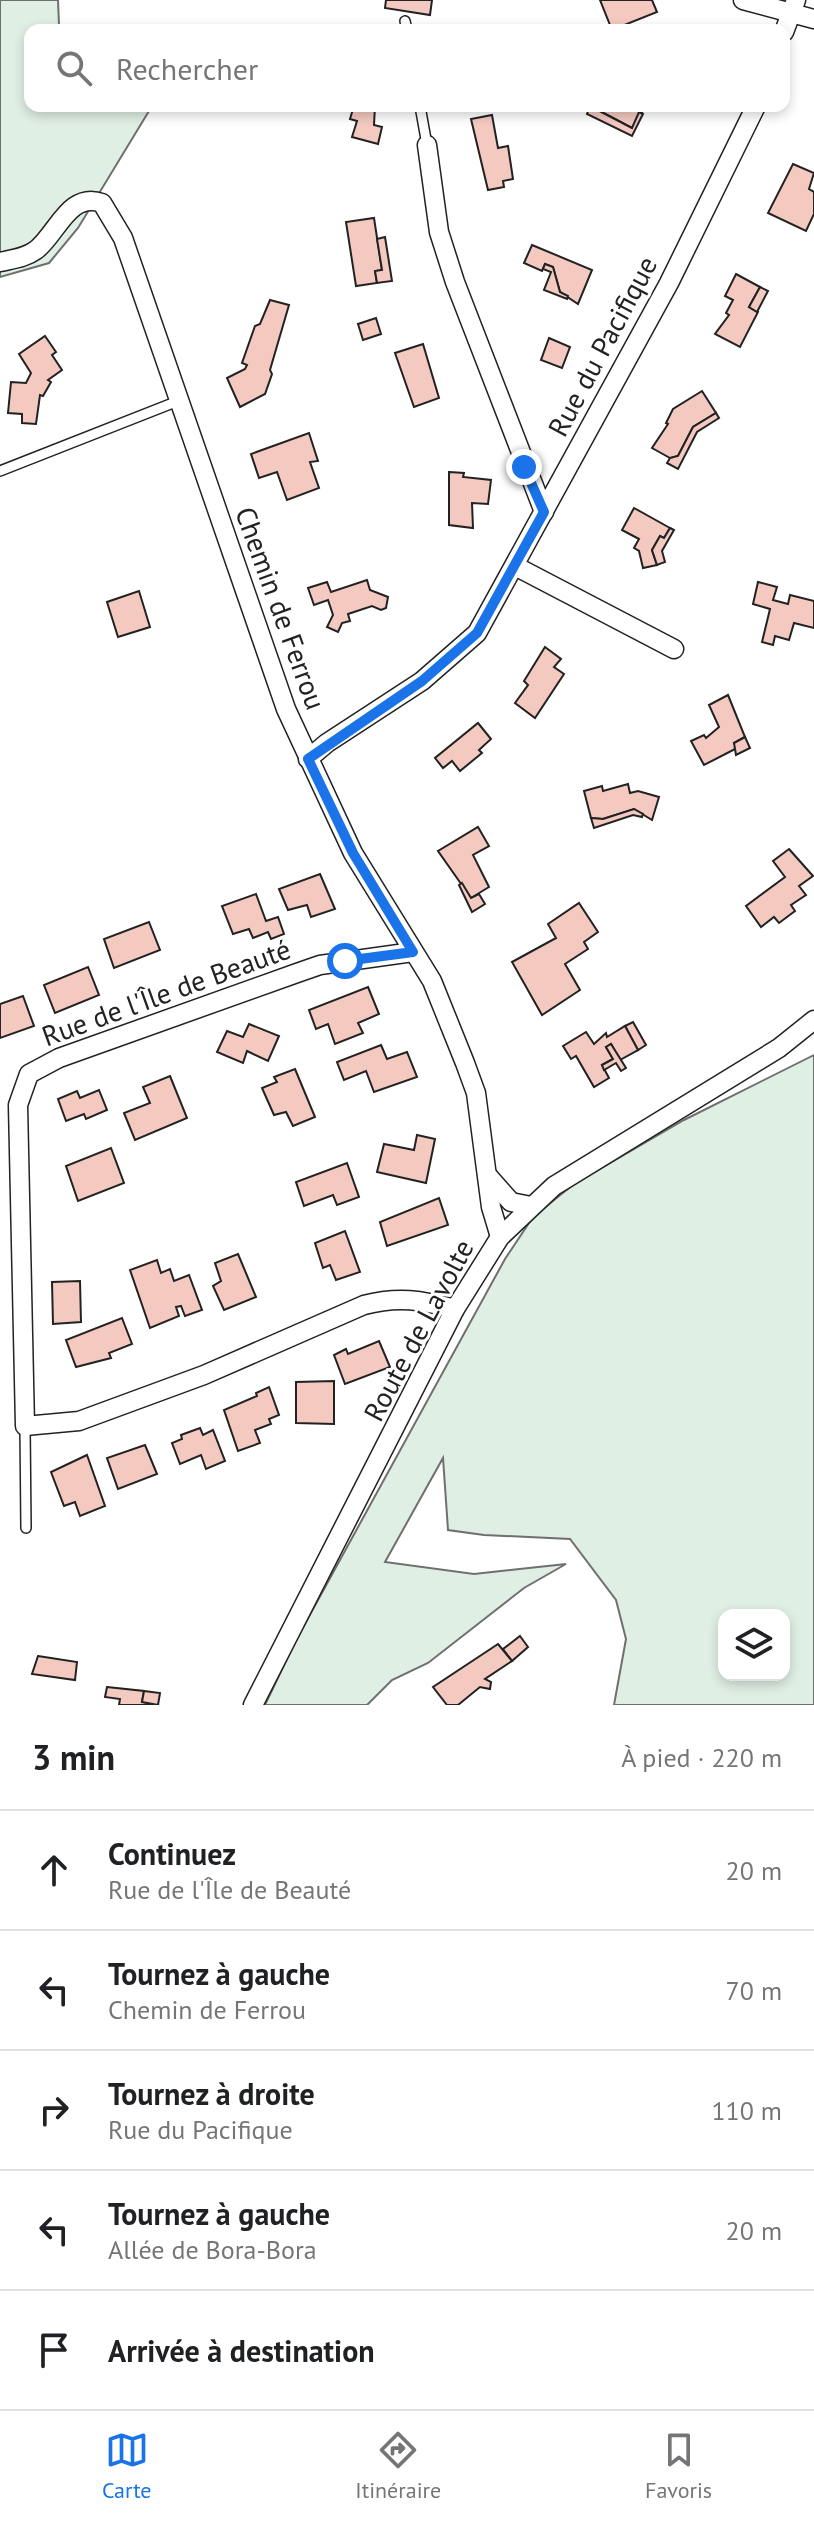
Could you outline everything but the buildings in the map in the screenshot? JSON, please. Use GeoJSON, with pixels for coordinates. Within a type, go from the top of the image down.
{"type":"FeatureCollection","features":[{"type":"Feature","properties":{"kind":"street"},"geometry":{"type":"LineString","coordinates":[[743,0],[794,6],[814,19]]}},
{"type":"Feature","properties":{"kind":"street","name":"Rue du Pacifique"},"geometry":{"type":"LineString","coordinates":[[308,759],[422,681],[477,633],[669,283],[753,112]]}},
{"type":"Feature","properties":{"kind":"street"},"geometry":{"type":"LineString","coordinates":[[427,145],[439,232],[451,270],[544,512]]}},
{"type":"Feature","properties":{"kind":"street","name":"Chemin de Ferrou"},"geometry":{"type":"LineString","coordinates":[[0,262],[36,250],[72,207],[84,201],[100,201],[126,244],[265,653],[308,759],[353,853],[432,981],[476,1093],[500,1237]]}},
{"type":"Feature","properties":{"kind":"street"},"geometry":{"type":"LineString","coordinates":[[515,566],[674,649]]}},
{"type":"Feature","properties":{"kind":"street","name":"Rue de l'Île de Beauté"},"geometry":{"type":"LineString","coordinates":[[25,1426],[18,1105],[29,1074],[59,1058],[320,965],[413,952]]}},
{"type":"Feature","properties":{"kind":"street","name":"Route de Lavolte"},"geometry":{"type":"LineString","coordinates":[[253,1705],[455,1309],[500,1237],[554,1186],[779,1048],[814,1020]]}},
{"type":"Feature","properties":{"kind":"street"},"geometry":{"type":"LineString","coordinates":[[488,1176],[511,1202],[531,1206]]}},
{"type":"Feature","properties":{"kind":"street"},"geometry":{"type":"LineString","coordinates":[[25,1426],[79,1421],[204,1375],[377,1301],[410,1298],[455,1309]]}},
{"type":"Feature","properties":{"kind":"lane"},"geometry":{"type":"LineString","coordinates":[[421,112],[427,145]]}},
{"type":"Feature","properties":{"kind":"lane"},"geometry":{"type":"LineString","coordinates":[[0,471],[178,401]]}},
{"type":"Feature","properties":{"kind":"lane"},"geometry":{"type":"LineString","coordinates":[[25,1426],[26,1528]]}},
{"type":"Feature","properties":{"kind":"green space"},"geometry":{"type":"Polygon","coordinates":[[[0,0],[58,0],[59,24],[24,24],[24,112],[148,112],[78,228],[49,263],[0,277],[0,0]]]}},
{"type":"Feature","properties":{"kind":"green space"},"geometry":{"type":"Polygon","coordinates":[[[814,1055],[814,1705],[614,1705],[626,1639],[616,1600],[570,1539],[448,1530],[443,1458],[385,1562],[474,1574],[566,1564],[524,1588],[428,1663],[392,1680],[367,1705],[265,1705],[295,1642],[505,1259],[533,1217],[574,1184],[684,1120],[814,1055]]]}},
{"type":"Feature","properties":{"kind":"route"},"geometry":{"type":"LineString","coordinates":[[345,961],[413,952],[353,853],[308,759],[327,743],[422,681],[477,633],[544,512],[524,467]]}}]}
